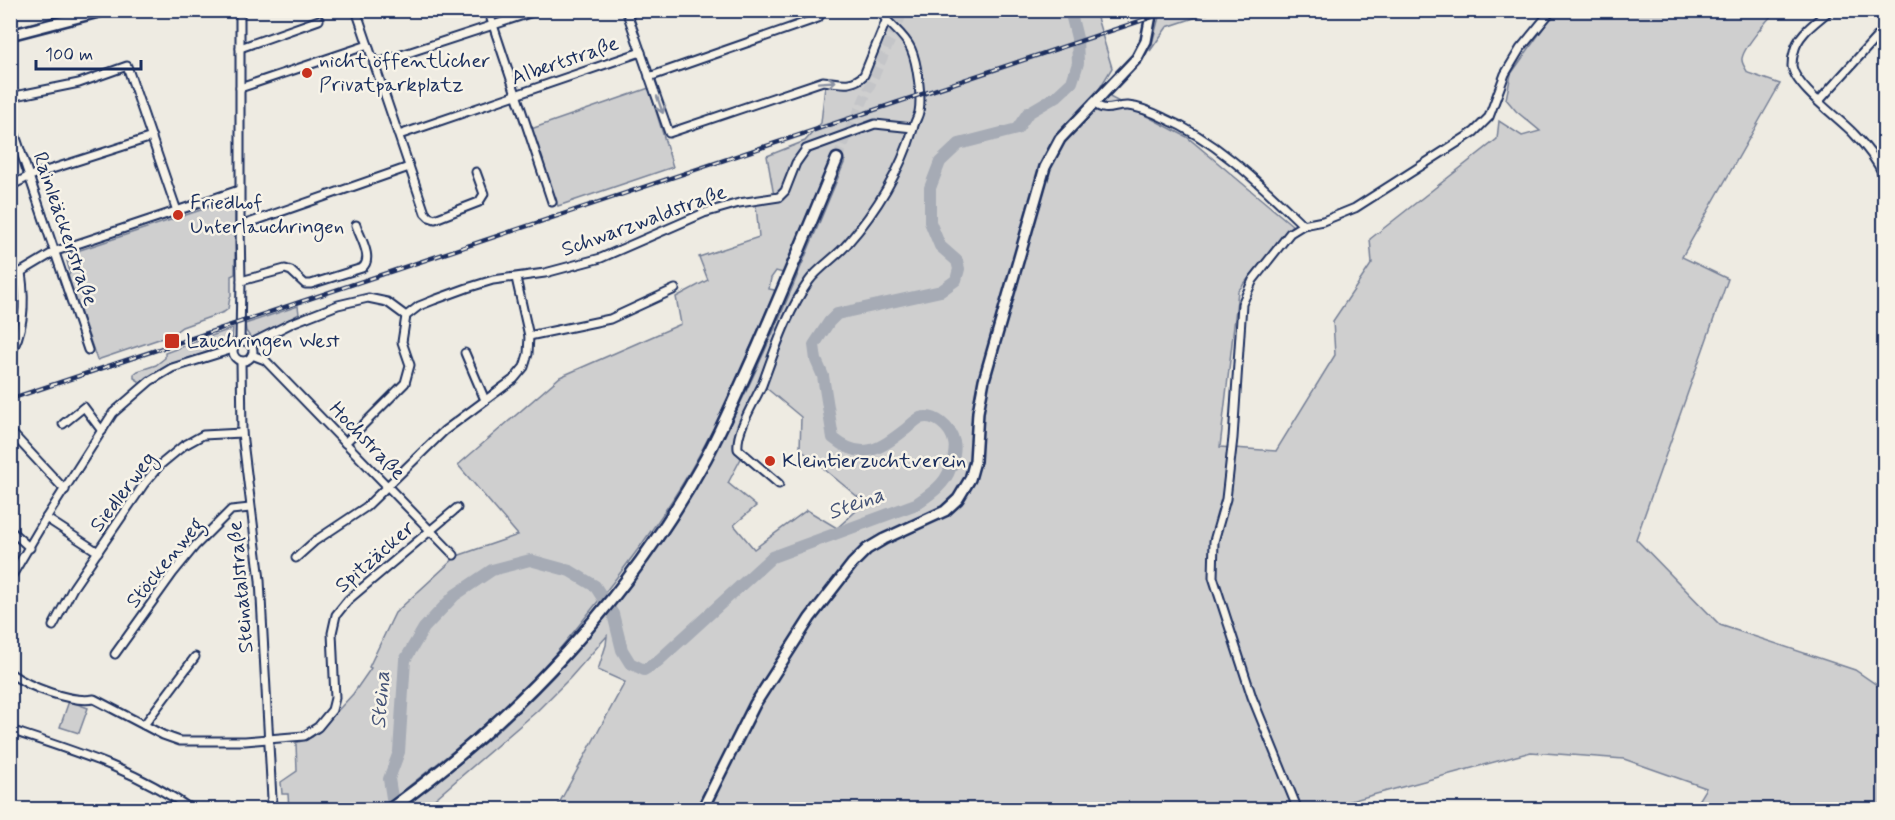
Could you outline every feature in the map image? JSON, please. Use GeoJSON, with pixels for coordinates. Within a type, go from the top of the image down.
{"type":"FeatureCollection","features":[{"type":"Feature","properties":{"kind":"highway"},"geometry":{"type":"LineString","coordinates":[[389,810],[469,748],[518,704],[566,654],[653,543],[705,459],[729,413],[837,159]]}},
{"type":"Feature","properties":{"kind":"main road"},"geometry":{"type":"LineString","coordinates":[[10,35],[106,10]]}},
{"type":"Feature","properties":{"kind":"main road"},"geometry":{"type":"LineString","coordinates":[[702,810],[756,704],[810,618],[852,564],[867,549],[884,539],[945,511],[958,499],[970,479],[975,461],[978,412],[984,380],[1045,167],[1060,139],[1137,58],[1146,41],[1151,14]]}},
{"type":"Feature","properties":{"kind":"street"},"geometry":{"type":"LineString","coordinates":[[10,579],[113,413],[150,381],[172,368],[233,349],[240,341],[240,10]]}},
{"type":"Feature","properties":{"kind":"street"},"geometry":{"type":"LineString","coordinates":[[356,10],[425,213],[435,219],[479,202],[484,194],[476,172]]}},
{"type":"Feature","properties":{"kind":"street"},"geometry":{"type":"LineString","coordinates":[[488,10],[552,202]]}},
{"type":"Feature","properties":{"kind":"street"},"geometry":{"type":"LineString","coordinates":[[374,64],[539,10]]}},
{"type":"Feature","properties":{"kind":"street"},"geometry":{"type":"LineString","coordinates":[[626,10],[669,133],[823,81],[850,84],[857,81],[864,75],[886,21]]}},
{"type":"Feature","properties":{"kind":"street"},"geometry":{"type":"LineString","coordinates":[[649,76],[818,18],[823,10]]}},
{"type":"Feature","properties":{"kind":"street"},"geometry":{"type":"LineString","coordinates":[[779,484],[738,449],[739,435],[795,306],[810,279],[846,246],[870,216],[910,143],[919,112],[920,95],[911,47],[903,36],[886,21],[879,10]]}},
{"type":"Feature","properties":{"kind":"street"},"geometry":{"type":"LineString","coordinates":[[1298,810],[1252,696],[1213,577],[1214,541],[1226,499],[1242,304],[1253,280],[1290,233],[1303,225],[1323,221],[1355,208],[1474,132],[1489,117],[1505,74],[1520,49],[1552,10]]}},
{"type":"Feature","properties":{"kind":"street"},"geometry":{"type":"LineString","coordinates":[[1830,10],[1805,31],[1794,50],[1792,65],[1801,82],[1882,163],[1884,176]]}},
{"type":"Feature","properties":{"kind":"street"},"geometry":{"type":"LineString","coordinates":[[240,48],[319,20]]}},
{"type":"Feature","properties":{"kind":"street"},"geometry":{"type":"LineString","coordinates":[[1819,101],[1884,29]]}},
{"type":"Feature","properties":{"kind":"street"},"geometry":{"type":"LineString","coordinates":[[240,88],[368,45]]}},
{"type":"Feature","properties":{"kind":"street","name":"Albertstraße"},"geometry":{"type":"LineString","coordinates":[[399,135],[641,52]]}},
{"type":"Feature","properties":{"kind":"street"},"geometry":{"type":"LineString","coordinates":[[10,97],[79,82],[127,66],[177,211]]}},
{"type":"Feature","properties":{"kind":"street"},"geometry":{"type":"LineString","coordinates":[[1093,103],[1104,110],[1128,106],[1163,117],[1201,137],[1256,180],[1303,225]]}},
{"type":"Feature","properties":{"kind":"street","name":"Rainleäckerstraße"},"geometry":{"type":"LineString","coordinates":[[10,120],[56,250],[88,350]]}},
{"type":"Feature","properties":{"kind":"street","name":"Schwarzwaldstraße"},"geometry":{"type":"LineString","coordinates":[[406,316],[419,306],[467,288],[493,280],[545,273],[602,258],[704,213],[740,203],[779,197],[786,191],[796,163],[806,149],[875,124],[913,128]]}},
{"type":"Feature","properties":{"kind":"street"},"geometry":{"type":"LineString","coordinates":[[10,186],[30,176],[152,137]]}},
{"type":"Feature","properties":{"kind":"street"},"geometry":{"type":"LineString","coordinates":[[240,226],[410,166]]}},
{"type":"Feature","properties":{"kind":"street"},"geometry":{"type":"LineString","coordinates":[[10,276],[21,272],[56,250],[239,190]]}},
{"type":"Feature","properties":{"kind":"street"},"geometry":{"type":"LineString","coordinates":[[241,281],[285,269],[291,271],[305,284],[311,284],[362,268],[366,265],[368,258],[356,225]]}},
{"type":"Feature","properties":{"kind":"street"},"geometry":{"type":"LineString","coordinates":[[10,354],[17,344],[22,326],[24,290],[21,272]]}},
{"type":"Feature","properties":{"kind":"street"},"geometry":{"type":"LineString","coordinates":[[296,558],[315,541],[366,507],[444,431],[514,379],[524,367],[528,354],[529,336],[516,278]]}},
{"type":"Feature","properties":{"kind":"street"},"geometry":{"type":"LineString","coordinates":[[529,336],[610,319],[675,289]]}},
{"type":"Feature","properties":{"kind":"street"},"geometry":{"type":"LineString","coordinates":[[250,344],[292,323],[338,305],[368,298],[387,302],[406,316],[402,342],[410,365],[405,382],[345,443]]}},
{"type":"Feature","properties":{"kind":"street"},"geometry":{"type":"LineString","coordinates":[[233,349],[234,355],[241,361],[248,360],[253,349],[250,344],[240,341]]}},
{"type":"Feature","properties":{"kind":"street"},"geometry":{"type":"LineString","coordinates":[[465,353],[485,400]]}},
{"type":"Feature","properties":{"kind":"street","name":"Hochstraße"},"geometry":{"type":"LineString","coordinates":[[252,355],[265,360],[454,555]]}},
{"type":"Feature","properties":{"kind":"street","name":"Steinatalstraße"},"geometry":{"type":"LineString","coordinates":[[241,361],[242,433],[260,582],[272,799],[267,810]]}},
{"type":"Feature","properties":{"kind":"street"},"geometry":{"type":"LineString","coordinates":[[63,424],[84,407],[102,431]]}},
{"type":"Feature","properties":{"kind":"street"},"geometry":{"type":"LineString","coordinates":[[10,431],[64,490]]}},
{"type":"Feature","properties":{"kind":"street","name":"Siedlerweg"},"geometry":{"type":"LineString","coordinates":[[53,626],[73,588],[144,484],[160,465],[183,446],[203,435],[242,433]]}},
{"type":"Feature","properties":{"kind":"street","name":"Stöckenweg"},"geometry":{"type":"LineString","coordinates":[[115,654],[195,546],[231,510],[250,508]]}},
{"type":"Feature","properties":{"kind":"street","name":"Spitzäcker"},"geometry":{"type":"LineString","coordinates":[[10,672],[39,689],[81,701],[94,699],[163,735],[180,741],[268,740],[304,736],[318,727],[332,710],[335,698],[332,633],[336,615],[348,600],[457,508]]}},
{"type":"Feature","properties":{"kind":"street","name":"Siedlerweg"},"geometry":{"type":"LineString","coordinates":[[46,518],[98,552]]}},
{"type":"Feature","properties":{"kind":"street"},"geometry":{"type":"LineString","coordinates":[[10,530],[30,548]]}},
{"type":"Feature","properties":{"kind":"street"},"geometry":{"type":"LineString","coordinates":[[144,725],[195,657]]}},
{"type":"Feature","properties":{"kind":"street"},"geometry":{"type":"LineString","coordinates":[[10,730],[96,758],[155,786],[192,810]]}},
{"type":"Feature","properties":{"kind":"shaded area"},"geometry":{"type":"Polygon","coordinates":[[[910,10],[1095,11],[1112,68],[1098,91],[1187,137],[1292,225],[1238,291],[1220,447],[1276,451],[1335,355],[1333,321],[1372,263],[1370,239],[1497,139],[1499,121],[1522,136],[1540,131],[1516,111],[1506,99],[1511,74],[1554,13],[1552,11],[1776,11],[1750,42],[1742,60],[1748,73],[1780,84],[1682,257],[1728,279],[1636,539],[1720,625],[1855,670],[1884,690],[1884,809],[1693,809],[1706,788],[1624,759],[1531,752],[1321,809],[556,809],[625,682],[598,670],[607,636],[536,712],[423,809],[289,809],[288,794],[282,794],[281,782],[297,771],[296,743],[318,732],[353,694],[371,668],[369,667],[395,613],[457,556],[518,535],[458,465],[560,377],[681,324],[676,297],[708,280],[699,257],[759,237],[756,205],[774,196],[767,156],[805,141],[821,123],[825,86],[850,86],[860,83],[865,78],[894,11],[907,17],[910,10]],[[831,157],[783,273],[776,271],[771,278],[769,289],[775,292],[729,396],[688,475],[665,511],[591,610],[515,698],[489,722],[402,792],[407,805],[492,736],[569,660],[605,618],[669,530],[724,436],[772,334],[845,161],[831,157]],[[765,387],[742,437],[742,447],[745,451],[728,483],[756,506],[734,525],[754,549],[807,510],[837,528],[865,503],[800,449],[801,417],[765,387]]]}},
{"type":"Feature","properties":{"kind":"shaded area"},"geometry":{"type":"Polygon","coordinates":[[[1180,11],[1215,11],[1167,27],[1150,51],[1159,17],[1180,11]]]}},
{"type":"Feature","properties":{"kind":"shaded area"},"geometry":{"type":"Polygon","coordinates":[[[649,88],[673,167],[558,206],[531,129],[649,88]]]}},
{"type":"Feature","properties":{"kind":"shaded area"},"geometry":{"type":"Polygon","coordinates":[[[227,197],[235,203],[235,274],[231,276],[231,296],[228,309],[182,327],[171,335],[97,360],[68,276],[70,273],[67,261],[73,259],[71,253],[222,203],[221,198],[227,197]]]}},
{"type":"Feature","properties":{"kind":"shaded area"},"geometry":{"type":"Polygon","coordinates":[[[298,306],[299,314],[255,338],[250,337],[246,331],[245,324],[298,306]]]}},
{"type":"Feature","properties":{"kind":"shaded area"},"geometry":{"type":"Polygon","coordinates":[[[233,328],[230,344],[168,366],[140,385],[139,381],[134,378],[134,374],[138,371],[156,365],[165,358],[165,353],[233,328]]]}},
{"type":"Feature","properties":{"kind":"shaded area"},"geometry":{"type":"Polygon","coordinates":[[[69,701],[88,708],[79,733],[60,727],[69,701]]]}},
{"type":"Feature","properties":{"kind":"waterway","name":"Steina"},"geometry":{"type":"LineString","coordinates":[[394,810],[389,779],[399,752],[405,660],[424,628],[455,595],[492,570],[530,560],[570,571],[595,586],[613,614],[622,650],[630,663],[644,670],[657,662],[772,557],[916,504],[940,485],[948,475],[955,445],[950,432],[937,420],[920,418],[888,442],[871,450],[853,450],[833,438],[823,376],[816,360],[814,345],[837,314],[941,291],[956,280],[959,269],[957,261],[940,246],[930,222],[930,188],[940,162],[959,144],[1017,129],[1028,113],[1057,96],[1072,82],[1078,63],[1077,38],[1070,10]]}},
{"type":"Feature","properties":{"kind":"tunnel"},"geometry":{"type":"LineString","coordinates":[[837,159],[904,10]]}},
{"type":"Feature","properties":{"kind":"railway"},"geometry":{"type":"LineString","coordinates":[[10,399],[1173,10]]}},
{"type":"Feature","properties":{"kind":"place","name":"nicht öffentlicher Privatparkplatz"},"geometry":{"type":"Point","coordinates":[307,73]}},
{"type":"Feature","properties":{"kind":"place","name":"Friedhof Unterlauchringen"},"geometry":{"type":"Point","coordinates":[178,215]}},
{"type":"Feature","properties":{"kind":"place","name":"Lauchringen West"},"geometry":{"type":"Point","coordinates":[172,341]}},
{"type":"Feature","properties":{"kind":"place","name":"Kleintierzuchtverein"},"geometry":{"type":"Point","coordinates":[770,461]}}]}
